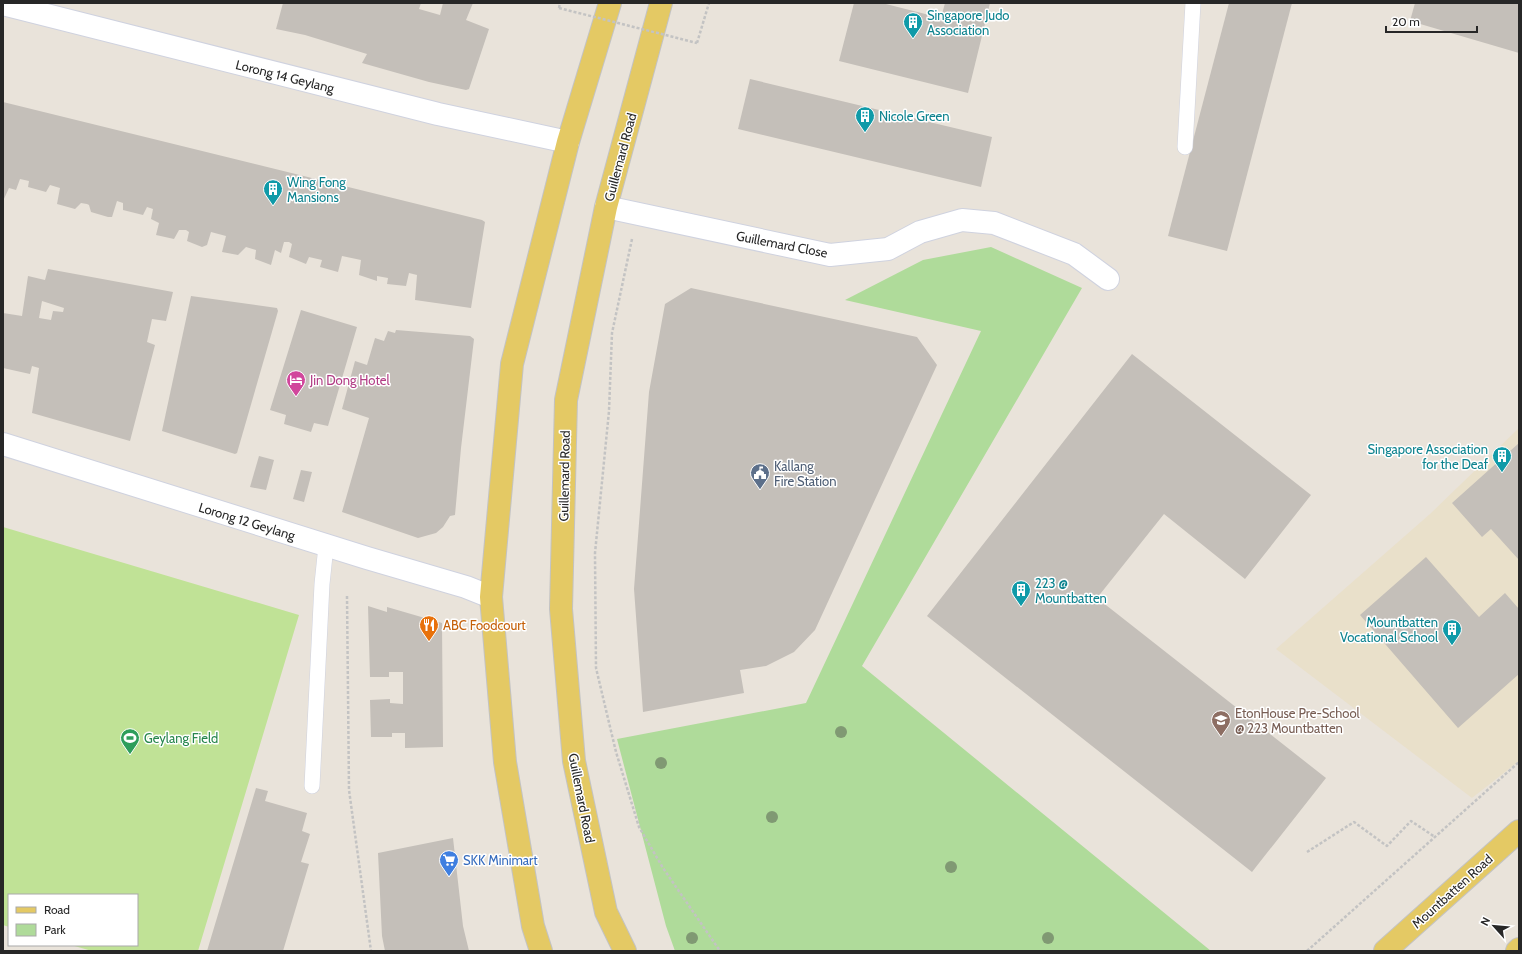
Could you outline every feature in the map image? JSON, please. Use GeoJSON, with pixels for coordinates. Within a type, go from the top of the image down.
{"type":"FeatureCollection","features":[{"type":"Feature","properties":{"kind":"main road"},"geometry":{"type":"LineString","coordinates":[[541,951],[533,926],[505,762],[491,597],[512,364],[568,142],[610,3]]}},
{"type":"Feature","properties":{"kind":"main road","name":"Guillemard Road"},"geometry":{"type":"LineString","coordinates":[[625,951],[606,912],[574,762],[561,609],[566,400],[606,207],[661,3]]}},
{"type":"Feature","properties":{"kind":"main road","name":"Mountbatten Road"},"geometry":{"type":"LineString","coordinates":[[1385,951],[1519,831]]}},
{"type":"Feature","properties":{"kind":"street","name":"Lorong 14 Geylang"},"geometry":{"type":"LineString","coordinates":[[3,4],[438,114],[568,142]]}},
{"type":"Feature","properties":{"kind":"street","name":"Guillemard Close"},"geometry":{"type":"LineString","coordinates":[[606,207],[830,255],[888,249],[920,232],[962,220],[994,223],[1074,254],[1108,280]]}},
{"type":"Feature","properties":{"kind":"street","name":"Lorong 12 Geylang"},"geometry":{"type":"LineString","coordinates":[[3,444],[326,546],[420,575],[466,587],[491,597]]}},
{"type":"Feature","properties":{"kind":"lane"},"geometry":{"type":"LineString","coordinates":[[1185,147],[1193,3]]}},
{"type":"Feature","properties":{"kind":"lane"},"geometry":{"type":"LineString","coordinates":[[312,786],[321,590],[326,546]]}},
{"type":"Feature","properties":{"kind":"path"},"geometry":{"type":"LineString","coordinates":[[560,3],[559,8],[697,44],[709,3]]}},
{"type":"Feature","properties":{"kind":"path"},"geometry":{"type":"LineString","coordinates":[[638,214],[612,333],[609,411],[596,553],[596,668],[616,752],[639,827],[663,868],[720,951]]}},
{"type":"Feature","properties":{"kind":"path"},"geometry":{"type":"LineString","coordinates":[[347,592],[349,790],[370,951]]}},
{"type":"Feature","properties":{"kind":"path"},"geometry":{"type":"LineString","coordinates":[[1307,951],[1519,762]]}},
{"type":"Feature","properties":{"kind":"path"},"geometry":{"type":"LineString","coordinates":[[1307,852],[1354,822],[1387,846],[1412,821],[1435,837]]}},
{"type":"Feature","properties":{"kind":"shaded area"},"geometry":{"type":"Polygon","coordinates":[[[1519,428],[1519,761],[1472,798],[1276,649],[1430,514],[1519,428]]]}},
{"type":"Feature","properties":{"kind":"green space"},"geometry":{"type":"Polygon","coordinates":[[[991,247],[1082,288],[862,666],[1211,951],[675,951],[666,926],[617,739],[806,703],[981,331],[845,300],[923,260],[991,247]]]}},
{"type":"Feature","properties":{"kind":"green space","name":"Geylang Field"},"geometry":{"type":"Polygon","coordinates":[[[3,527],[299,615],[198,951],[92,951],[74,946],[138,946],[138,894],[8,894],[8,927],[3,925],[3,527]]]}},
{"type":"Feature","properties":{"kind":"building"},"geometry":{"type":"Polygon","coordinates":[[[283,3],[421,3],[419,9],[440,15],[443,3],[473,3],[466,20],[489,29],[469,89],[466,90],[429,82],[362,63],[367,54],[305,35],[276,29],[283,3]]]}},
{"type":"Feature","properties":{"kind":"building","name":"Singapore Judo Association"},"geometry":{"type":"Polygon","coordinates":[[[854,3],[882,3],[941,18],[945,3],[990,3],[968,93],[839,61],[854,3]]]}},
{"type":"Feature","properties":{"kind":"building"},"geometry":{"type":"Polygon","coordinates":[[[1229,3],[1292,3],[1227,251],[1168,236],[1229,3]]]}},
{"type":"Feature","properties":{"kind":"building"},"geometry":{"type":"Polygon","coordinates":[[[1415,3],[1519,3],[1519,53],[1410,21],[1415,3]]]}},
{"type":"Feature","properties":{"kind":"building","name":"Nicole Green"},"geometry":{"type":"Polygon","coordinates":[[[750,79],[992,137],[981,187],[738,129],[750,79]]]}},
{"type":"Feature","properties":{"kind":"building","name":"Wing Fong Mansions"},"geometry":{"type":"Polygon","coordinates":[[[3,102],[482,220],[485,222],[471,308],[415,300],[417,275],[409,273],[406,286],[387,284],[388,278],[377,276],[377,281],[359,275],[361,260],[342,256],[338,272],[320,267],[322,260],[309,257],[306,264],[289,257],[292,244],[289,242],[284,242],[281,253],[275,250],[271,265],[255,259],[256,250],[246,247],[238,255],[222,252],[226,236],[211,232],[207,245],[202,247],[187,241],[189,232],[186,230],[179,230],[174,239],[156,235],[159,223],[151,219],[153,209],[147,207],[143,215],[123,210],[123,203],[117,201],[112,217],[108,217],[91,212],[89,205],[87,204],[81,203],[75,209],[57,204],[60,188],[50,185],[46,192],[28,187],[29,181],[20,179],[16,190],[9,188],[3,201],[3,102]]]}},
{"type":"Feature","properties":{"kind":"building"},"geometry":{"type":"Polygon","coordinates":[[[48,269],[173,292],[166,321],[152,319],[147,342],[155,345],[130,441],[32,413],[39,368],[32,366],[30,374],[3,368],[3,313],[22,316],[28,276],[45,280],[48,269]],[[42,301],[39,318],[51,320],[53,311],[63,312],[64,308],[42,301]]]}},
{"type":"Feature","properties":{"kind":"building","name":"Kallang Fire Station"},"geometry":{"type":"Polygon","coordinates":[[[691,288],[917,337],[937,365],[815,630],[794,652],[766,666],[740,670],[744,693],[643,712],[634,589],[649,392],[665,304],[691,288]]]}},
{"type":"Feature","properties":{"kind":"building"},"geometry":{"type":"Polygon","coordinates":[[[191,296],[277,308],[278,311],[237,453],[235,454],[162,431],[191,296]]]}},
{"type":"Feature","properties":{"kind":"building"},"geometry":{"type":"Polygon","coordinates":[[[301,310],[357,327],[328,426],[314,423],[311,432],[284,424],[286,415],[270,410],[301,310]]]}},
{"type":"Feature","properties":{"kind":"building"},"geometry":{"type":"Polygon","coordinates":[[[396,330],[470,336],[474,339],[461,448],[455,515],[450,516],[443,527],[436,533],[418,538],[342,512],[369,418],[342,409],[355,361],[367,365],[375,338],[384,341],[388,331],[395,333],[396,330]]]}},
{"type":"Feature","properties":{"kind":"building","name":"223 @ Mountbatten"},"geometry":{"type":"Polygon","coordinates":[[[1132,354],[1311,495],[1245,579],[1164,514],[1097,598],[1326,778],[1252,872],[927,616],[1132,354]]]}},
{"type":"Feature","properties":{"kind":"building","name":"Singapore Association for the Deaf"},"geometry":{"type":"Polygon","coordinates":[[[1519,443],[1519,560],[1491,529],[1482,537],[1452,503],[1519,443]]]}},
{"type":"Feature","properties":{"kind":"building"},"geometry":{"type":"Polygon","coordinates":[[[259,456],[274,460],[266,490],[250,487],[259,456]]]}},
{"type":"Feature","properties":{"kind":"building"},"geometry":{"type":"Polygon","coordinates":[[[301,470],[312,472],[304,502],[293,499],[301,470]]]}},
{"type":"Feature","properties":{"kind":"building","name":"Mountbatten Vocational School"},"geometry":{"type":"Polygon","coordinates":[[[1426,557],[1479,617],[1505,593],[1519,609],[1519,674],[1458,728],[1360,615],[1426,557]]]}},
{"type":"Feature","properties":{"kind":"building"},"geometry":{"type":"Polygon","coordinates":[[[368,606],[387,612],[387,607],[442,623],[443,747],[405,748],[405,733],[392,733],[392,737],[371,737],[370,700],[390,699],[390,703],[403,704],[403,672],[389,672],[389,677],[370,677],[368,606]]]}},
{"type":"Feature","properties":{"kind":"building"},"geometry":{"type":"Polygon","coordinates":[[[256,788],[268,791],[265,801],[307,813],[302,831],[310,834],[301,862],[309,864],[283,951],[207,951],[256,788]]]}},
{"type":"Feature","properties":{"kind":"building"},"geometry":{"type":"Polygon","coordinates":[[[453,838],[463,926],[469,951],[385,951],[382,936],[378,853],[453,838]]]}},
{"type":"Feature","properties":{"kind":"place","name":"Singapore Judo Association"},"geometry":{"type":"Point","coordinates":[913,39]}},
{"type":"Feature","properties":{"kind":"place","name":"Nicole Green"},"geometry":{"type":"Point","coordinates":[865,133]}},
{"type":"Feature","properties":{"kind":"place","name":"Wing Fong Mansions"},"geometry":{"type":"Point","coordinates":[273,206]}},
{"type":"Feature","properties":{"kind":"place","name":"Jin Dong Hotel"},"geometry":{"type":"Point","coordinates":[296,397]}},
{"type":"Feature","properties":{"kind":"place","name":"Singapore Association for the Deaf"},"geometry":{"type":"Point","coordinates":[1502,473]}},
{"type":"Feature","properties":{"kind":"place","name":"Kallang Fire Station"},"geometry":{"type":"Point","coordinates":[760,490]}},
{"type":"Feature","properties":{"kind":"place","name":"223 @ Mountbatten"},"geometry":{"type":"Point","coordinates":[1021,607]}},
{"type":"Feature","properties":{"kind":"place","name":"ABC Foodcourt"},"geometry":{"type":"Point","coordinates":[429,642]}},
{"type":"Feature","properties":{"kind":"place","name":"Mountbatten Vocational School"},"geometry":{"type":"Point","coordinates":[1452,646]}},
{"type":"Feature","properties":{"kind":"place","name":"EtonHouse Pre-School @ 223 Mountbatten"},"geometry":{"type":"Point","coordinates":[1221,737]}},
{"type":"Feature","properties":{"kind":"place","name":"Geylang Field"},"geometry":{"type":"Point","coordinates":[130,755]}},
{"type":"Feature","properties":{"kind":"place","name":"SKK Minimart"},"geometry":{"type":"Point","coordinates":[449,877]}}]}
